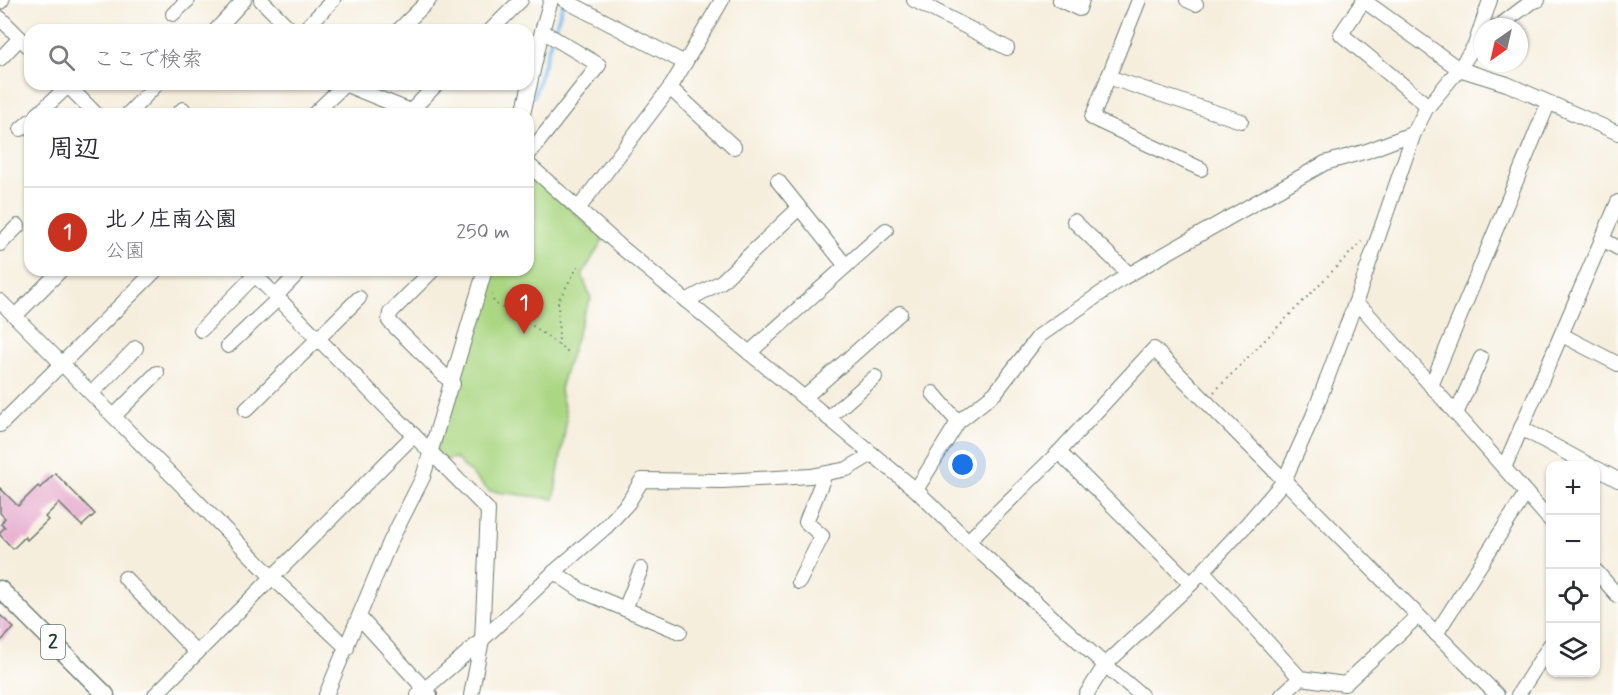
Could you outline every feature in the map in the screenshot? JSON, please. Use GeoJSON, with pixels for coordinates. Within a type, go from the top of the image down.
{"type":"FeatureCollection","features":[{"type":"Feature","properties":{"kind":"main road","name":"2"},"geometry":{"type":"LineString","coordinates":[[0,589],[106,695]]}},
{"type":"Feature","properties":{"kind":"street"},"geometry":{"type":"LineString","coordinates":[[173,14],[188,0]]}},
{"type":"Feature","properties":{"kind":"street"},"geometry":{"type":"LineString","coordinates":[[222,24],[244,0]]}},
{"type":"Feature","properties":{"kind":"street"},"geometry":{"type":"LineString","coordinates":[[261,0],[285,24]]}},
{"type":"Feature","properties":{"kind":"street"},"geometry":{"type":"LineString","coordinates":[[272,10],[282,0]]}},
{"type":"Feature","properties":{"kind":"street"},"geometry":{"type":"LineString","coordinates":[[310,24],[333,0]]}},
{"type":"Feature","properties":{"kind":"street"},"geometry":{"type":"LineString","coordinates":[[405,24],[429,0]]}},
{"type":"Feature","properties":{"kind":"street"},"geometry":{"type":"LineString","coordinates":[[497,24],[521,0]]}},
{"type":"Feature","properties":{"kind":"street"},"geometry":{"type":"LineString","coordinates":[[564,0],[685,63]]}},
{"type":"Feature","properties":{"kind":"street"},"geometry":{"type":"LineString","coordinates":[[578,209],[670,88],[722,0]]}},
{"type":"Feature","properties":{"kind":"street"},"geometry":{"type":"LineString","coordinates":[[914,0],[938,6],[1007,48]]}},
{"type":"Feature","properties":{"kind":"street"},"geometry":{"type":"LineString","coordinates":[[1060,0],[1078,9],[1082,0]]}},
{"type":"Feature","properties":{"kind":"street"},"geometry":{"type":"LineString","coordinates":[[1139,0],[1092,118],[1201,169]]}},
{"type":"Feature","properties":{"kind":"street"},"geometry":{"type":"LineString","coordinates":[[1428,106],[1341,34],[1363,0],[1459,69],[1507,84],[1618,133]]}},
{"type":"Feature","properties":{"kind":"street"},"geometry":{"type":"LineString","coordinates":[[1485,18],[1490,0]]}},
{"type":"Feature","properties":{"kind":"street"},"geometry":{"type":"LineString","coordinates":[[1510,18],[1531,2],[1538,0]]}},
{"type":"Feature","properties":{"kind":"street"},"geometry":{"type":"LineString","coordinates":[[534,68],[547,2]]}},
{"type":"Feature","properties":{"kind":"street"},"geometry":{"type":"LineString","coordinates":[[0,18],[24,42]]}},
{"type":"Feature","properties":{"kind":"street"},"geometry":{"type":"LineString","coordinates":[[534,147],[599,65],[542,31]]}},
{"type":"Feature","properties":{"kind":"street"},"geometry":{"type":"LineString","coordinates":[[0,58],[24,44]]}},
{"type":"Feature","properties":{"kind":"street"},"geometry":{"type":"LineString","coordinates":[[1086,695],[1105,666],[1191,584],[1247,525],[1284,481],[1313,416],[1355,304],[1414,133],[1428,106],[1474,48]]}},
{"type":"Feature","properties":{"kind":"street"},"geometry":{"type":"LineString","coordinates":[[1108,77],[1241,121]]}},
{"type":"Feature","properties":{"kind":"street"},"geometry":{"type":"LineString","coordinates":[[670,88],[734,147]]}},
{"type":"Feature","properties":{"kind":"street"},"geometry":{"type":"LineString","coordinates":[[44,108],[62,90]]}},
{"type":"Feature","properties":{"kind":"street"},"geometry":{"type":"LineString","coordinates":[[71,90],[87,108]]}},
{"type":"Feature","properties":{"kind":"street"},"geometry":{"type":"LineString","coordinates":[[134,108],[151,90]]}},
{"type":"Feature","properties":{"kind":"street"},"geometry":{"type":"LineString","coordinates":[[320,108],[338,90]]}},
{"type":"Feature","properties":{"kind":"street"},"geometry":{"type":"LineString","coordinates":[[358,90],[400,108]]}},
{"type":"Feature","properties":{"kind":"street"},"geometry":{"type":"LineString","coordinates":[[416,108],[432,90]]}},
{"type":"Feature","properties":{"kind":"street"},"geometry":{"type":"LineString","coordinates":[[525,108],[529,90]]}},
{"type":"Feature","properties":{"kind":"street"},"geometry":{"type":"LineString","coordinates":[[1431,386],[1548,104]]}},
{"type":"Feature","properties":{"kind":"street"},"geometry":{"type":"LineString","coordinates":[[916,490],[958,422],[995,393],[1039,336],[1129,274],[1325,163],[1367,151],[1414,133]]}},
{"type":"Feature","properties":{"kind":"street"},"geometry":{"type":"LineString","coordinates":[[534,169],[686,301],[916,490],[968,541],[1105,666],[1141,695]]}},
{"type":"Feature","properties":{"kind":"street"},"geometry":{"type":"LineString","coordinates":[[778,181],[846,266]]}},
{"type":"Feature","properties":{"kind":"street"},"geometry":{"type":"LineString","coordinates":[[1504,468],[1618,202]]}},
{"type":"Feature","properties":{"kind":"street"},"geometry":{"type":"LineString","coordinates":[[686,301],[721,282],[800,208]]}},
{"type":"Feature","properties":{"kind":"street"},"geometry":{"type":"LineString","coordinates":[[1074,221],[1129,274]]}},
{"type":"Feature","properties":{"kind":"street"},"geometry":{"type":"LineString","coordinates":[[0,244],[18,226]]}},
{"type":"Feature","properties":{"kind":"street"},"geometry":{"type":"LineString","coordinates":[[749,353],[886,230]]}},
{"type":"Feature","properties":{"kind":"street"},"geometry":{"type":"LineString","coordinates":[[1602,239],[1618,248]]}},
{"type":"Feature","properties":{"kind":"street"},"geometry":{"type":"LineString","coordinates":[[15,316],[55,276]]}},
{"type":"Feature","properties":{"kind":"street"},"geometry":{"type":"LineString","coordinates":[[0,425],[150,276]]}},
{"type":"Feature","properties":{"kind":"street"},"geometry":{"type":"LineString","coordinates":[[201,330],[249,276]]}},
{"type":"Feature","properties":{"kind":"street"},"geometry":{"type":"LineString","coordinates":[[257,276],[488,510],[482,640],[471,695]]}},
{"type":"Feature","properties":{"kind":"street"},"geometry":{"type":"LineString","coordinates":[[228,346],[296,276]]}},
{"type":"Feature","properties":{"kind":"street"},"geometry":{"type":"LineString","coordinates":[[426,276],[390,313],[389,321],[453,384]]}},
{"type":"Feature","properties":{"kind":"street"},"geometry":{"type":"LineString","coordinates":[[326,695],[390,542],[423,477],[453,384],[480,276]]}},
{"type":"Feature","properties":{"kind":"street"},"geometry":{"type":"LineString","coordinates":[[246,410],[359,298]]}},
{"type":"Feature","properties":{"kind":"street"},"geometry":{"type":"LineString","coordinates":[[0,300],[273,578],[347,648]]}},
{"type":"Feature","properties":{"kind":"street"},"geometry":{"type":"LineString","coordinates":[[1355,304],[1366,312],[1546,515]]}},
{"type":"Feature","properties":{"kind":"street"},"geometry":{"type":"LineString","coordinates":[[804,398],[900,313]]}},
{"type":"Feature","properties":{"kind":"street"},"geometry":{"type":"LineString","coordinates":[[1562,335],[1618,364]]}},
{"type":"Feature","properties":{"kind":"street"},"geometry":{"type":"LineString","coordinates":[[92,393],[136,348]]}},
{"type":"Feature","properties":{"kind":"street"},"geometry":{"type":"LineString","coordinates":[[968,541],[1059,452],[1154,349],[1497,695]]}},
{"type":"Feature","properties":{"kind":"street"},"geometry":{"type":"LineString","coordinates":[[1456,414],[1480,358]]}},
{"type":"Feature","properties":{"kind":"street"},"geometry":{"type":"LineString","coordinates":[[114,416],[157,373]]}},
{"type":"Feature","properties":{"kind":"street"},"geometry":{"type":"LineString","coordinates":[[828,418],[875,377]]}},
{"type":"Feature","properties":{"kind":"street"},"geometry":{"type":"LineString","coordinates":[[933,393],[958,422]]}},
{"type":"Feature","properties":{"kind":"street"},"geometry":{"type":"LineString","coordinates":[[1521,428],[1583,461]]}},
{"type":"Feature","properties":{"kind":"street"},"geometry":{"type":"LineString","coordinates":[[155,695],[414,435]]}},
{"type":"Feature","properties":{"kind":"street"},"geometry":{"type":"LineString","coordinates":[[1059,452],[1191,584]]}},
{"type":"Feature","properties":{"kind":"street"},"geometry":{"type":"LineString","coordinates":[[360,618],[424,693],[606,527],[628,503],[642,480],[747,480],[825,474],[847,469],[872,454]]}},
{"type":"Feature","properties":{"kind":"street"},"geometry":{"type":"LineString","coordinates":[[1600,470],[1618,480]]}},
{"type":"Feature","properties":{"kind":"street"},"geometry":{"type":"LineString","coordinates":[[799,582],[822,536],[806,522],[825,474]]}},
{"type":"Feature","properties":{"kind":"street"},"geometry":{"type":"LineString","coordinates":[[1436,634],[1526,493]]}},
{"type":"Feature","properties":{"kind":"street"},"geometry":{"type":"LineString","coordinates":[[625,609],[641,569]]}},
{"type":"Feature","properties":{"kind":"street"},"geometry":{"type":"LineString","coordinates":[[1203,571],[1300,678],[1345,684],[1418,616]]}},
{"type":"Feature","properties":{"kind":"street"},"geometry":{"type":"LineString","coordinates":[[554,572],[582,591],[680,632]]}},
{"type":"Feature","properties":{"kind":"street"},"geometry":{"type":"LineString","coordinates":[[1600,576],[1618,596]]}},
{"type":"Feature","properties":{"kind":"street"},"geometry":{"type":"LineString","coordinates":[[125,578],[197,653]]}},
{"type":"Feature","properties":{"kind":"street"},"geometry":{"type":"LineString","coordinates":[[1518,695],[1546,653]]}},
{"type":"Feature","properties":{"kind":"street"},"geometry":{"type":"LineString","coordinates":[[1282,695],[1300,678]]}},
{"type":"Feature","properties":{"kind":"path"},"geometry":{"type":"LineString","coordinates":[[1206,400],[1368,235]]}},
{"type":"Feature","properties":{"kind":"path"},"geometry":{"type":"LineString","coordinates":[[559,346],[558,301],[580,263]]}},
{"type":"Feature","properties":{"kind":"path"},"geometry":{"type":"LineString","coordinates":[[483,276],[489,285],[494,303],[526,321],[571,354]]}},
{"type":"Feature","properties":{"kind":"green space"},"geometry":{"type":"Polygon","coordinates":[[[534,178],[604,238],[582,275],[591,299],[584,313],[561,385],[560,391],[567,418],[554,499],[489,491],[455,458],[444,461],[436,450],[489,276],[534,276],[534,178]]]}},
{"type":"Feature","properties":{"kind":"building"},"geometry":{"type":"Polygon","coordinates":[[[55,473],[95,514],[82,526],[59,503],[45,517],[48,520],[27,540],[25,537],[13,549],[0,535],[5,527],[1,524],[5,518],[0,513],[0,488],[18,506],[55,473]]]}},
{"type":"Feature","properties":{"kind":"building"},"geometry":{"type":"Polygon","coordinates":[[[0,615],[14,628],[0,642],[0,615]]]}},
{"type":"Feature","properties":{"kind":"waterway"},"geometry":{"type":"LineString","coordinates":[[554,33],[563,3]]}},
{"type":"Feature","properties":{"kind":"waterway"},"geometry":{"type":"LineString","coordinates":[[534,96],[551,40]]}},
{"type":"Feature","properties":{"kind":"place","name":"北ノ庄南公園"},"geometry":{"type":"Point","coordinates":[524,334]}}]}
